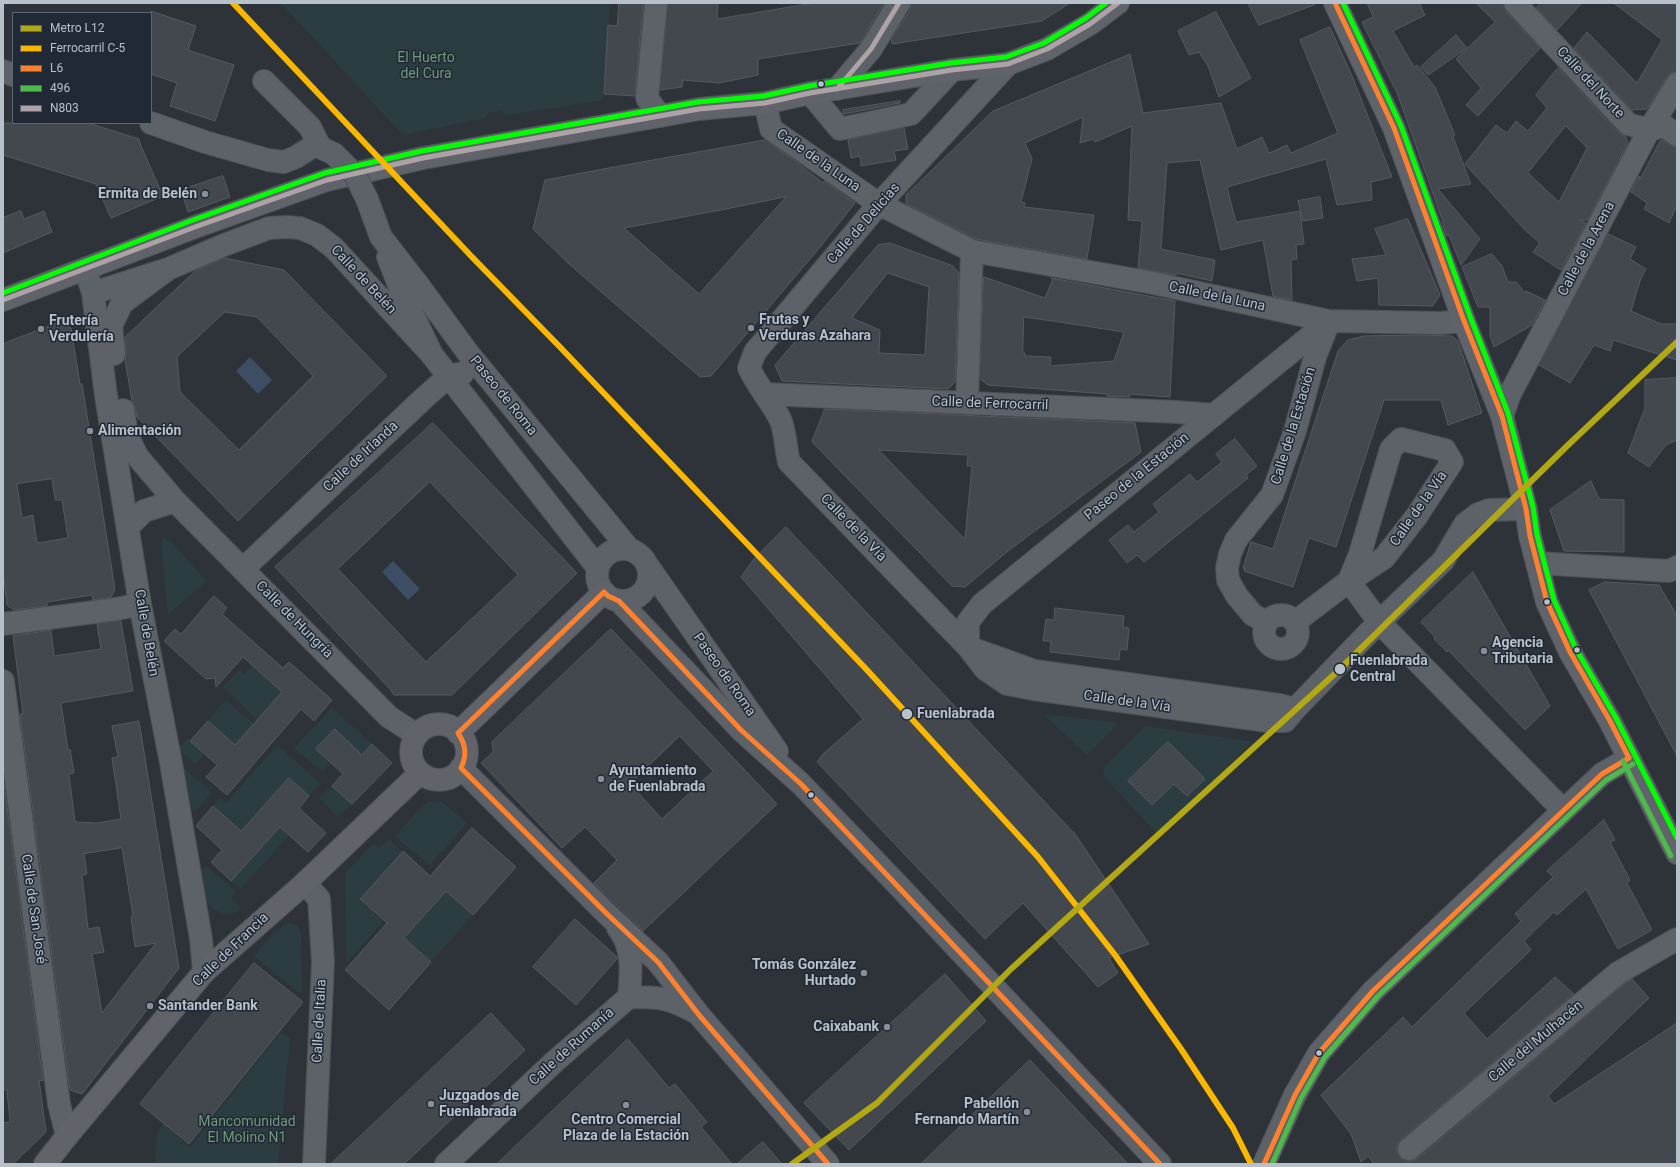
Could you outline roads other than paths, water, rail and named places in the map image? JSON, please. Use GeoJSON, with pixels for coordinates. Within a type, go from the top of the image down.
{"type":"FeatureCollection","features":[{"type":"Feature","properties":{"kind":"main road"},"geometry":{"type":"LineString","coordinates":[[3,300],[210,222],[327,180],[423,158],[699,109],[765,103],[810,93],[952,70],[1008,64],[1048,49],[1090,24],[1118,3]]}},
{"type":"Feature","properties":{"kind":"main road"},"geometry":{"type":"LineString","coordinates":[[1335,3],[1394,128],[1464,321],[1502,416],[1526,509],[1530,536],[1547,602],[1570,652],[1610,721],[1677,853]]}},
{"type":"Feature","properties":{"kind":"main road"},"geometry":{"type":"LineString","coordinates":[[458,733],[611,597]]}},
{"type":"Feature","properties":{"kind":"main road"},"geometry":{"type":"LineString","coordinates":[[435,725],[446,725],[458,733],[465,744],[466,754],[461,768],[452,776],[441,780],[428,778],[420,773],[413,763],[411,756],[411,748],[417,735],[424,729],[435,725]]}},
{"type":"Feature","properties":{"kind":"main road","name":"Calle de Francia"},"geometry":{"type":"LineString","coordinates":[[45,1164],[204,972],[305,883],[420,773]]}},
{"type":"Feature","properties":{"kind":"street"},"geometry":{"type":"LineString","coordinates":[[656,3],[647,98],[660,116]]}},
{"type":"Feature","properties":{"kind":"street"},"geometry":{"type":"LineString","coordinates":[[837,89],[870,49],[899,3]]}},
{"type":"Feature","properties":{"kind":"street","name":"Calle del Norte"},"geometry":{"type":"LineString","coordinates":[[1519,4],[1628,124],[1649,130],[1664,126],[1677,135]]}},
{"type":"Feature","properties":{"kind":"street","name":"Calle de Delicias"},"geometry":{"type":"LineString","coordinates":[[765,394],[755,381],[749,368],[755,352],[879,204],[1008,64]]}},
{"type":"Feature","properties":{"kind":"street"},"geometry":{"type":"LineString","coordinates":[[810,93],[840,129],[911,114],[952,70]]}},
{"type":"Feature","properties":{"kind":"street","name":"Paseo de Roma"},"geometry":{"type":"LineString","coordinates":[[264,81],[310,127],[327,150],[355,175],[367,199],[400,288],[432,355],[598,568]]}},
{"type":"Feature","properties":{"kind":"street","name":"Calle de la Arena"},"geometry":{"type":"LineString","coordinates":[[1502,416],[1510,394],[1649,130],[1677,84]]}},
{"type":"Feature","properties":{"kind":"street","name":"Calle de la Luna"},"geometry":{"type":"LineString","coordinates":[[765,103],[771,129],[879,204],[972,251],[1153,283],[1329,321],[1441,323],[1464,321]]}},
{"type":"Feature","properties":{"kind":"street"},"geometry":{"type":"LineString","coordinates":[[152,122],[268,160],[284,162],[296,157],[315,145],[327,150]]}},
{"type":"Feature","properties":{"kind":"street","name":"Calle de Belén"},"geometry":{"type":"LineString","coordinates":[[93,293],[168,269],[269,228],[300,228],[317,235],[334,248],[432,355]]}},
{"type":"Feature","properties":{"kind":"street","name":"Paseo de Roma"},"geometry":{"type":"LineString","coordinates":[[381,237],[468,353],[630,550]]}},
{"type":"Feature","properties":{"kind":"street"},"geometry":{"type":"LineString","coordinates":[[967,403],[972,251]]}},
{"type":"Feature","properties":{"kind":"street","name":"Calle de Belén"},"geometry":{"type":"LineString","coordinates":[[85,269],[93,293],[106,396],[140,604],[171,763],[201,939],[204,972]]}},
{"type":"Feature","properties":{"kind":"street","name":"Calle de Belén"},"geometry":{"type":"LineString","coordinates":[[115,359],[111,338],[111,326],[122,303],[168,269]]}},
{"type":"Feature","properties":{"kind":"street","name":"Paseo de la Estación"},"geometry":{"type":"LineString","coordinates":[[968,647],[968,622],[982,604],[1329,321]]}},
{"type":"Feature","properties":{"kind":"street","name":"Calle de la Estación"},"geometry":{"type":"LineString","coordinates":[[1267,622],[1253,615],[1238,596],[1228,580],[1227,568],[1230,554],[1236,540],[1272,495],[1295,431],[1315,356],[1329,321]]}},
{"type":"Feature","properties":{"kind":"street","name":"Calle de Hungría"},"geometry":{"type":"LineString","coordinates":[[115,359],[127,435],[137,456],[175,501],[389,717],[417,735]]}},
{"type":"Feature","properties":{"kind":"street"},"geometry":{"type":"LineString","coordinates":[[449,376],[464,373],[478,375],[490,380]]}},
{"type":"Feature","properties":{"kind":"street","name":"Calle de Irlanda"},"geometry":{"type":"LineString","coordinates":[[243,569],[449,376]]}},
{"type":"Feature","properties":{"kind":"street","name":"Calle de Ferrocarril"},"geometry":{"type":"LineString","coordinates":[[765,394],[1177,412],[1214,415]]}},
{"type":"Feature","properties":{"kind":"street","name":"Calle de la Vía"},"geometry":{"type":"LineString","coordinates":[[765,394],[781,420],[789,462],[968,647],[985,669],[1007,684],[1034,689],[1268,721],[1285,721],[1379,622],[1443,561],[1465,524],[1478,514],[1489,510],[1526,509]]}},
{"type":"Feature","properties":{"kind":"street","name":"Calle de la Vía"},"geometry":{"type":"LineString","coordinates":[[1295,622],[1349,581],[1384,558],[1416,517],[1452,462],[1445,450],[1401,439],[1391,449],[1360,554],[1349,581]]}},
{"type":"Feature","properties":{"kind":"street"},"geometry":{"type":"LineString","coordinates":[[128,527],[144,511],[175,501]]}},
{"type":"Feature","properties":{"kind":"street"},"geometry":{"type":"LineString","coordinates":[[616,550],[630,550],[641,556],[648,566],[649,578],[645,590],[636,598],[630,600],[611,597],[598,581],[598,568],[610,552],[616,550]]}},
{"type":"Feature","properties":{"kind":"street"},"geometry":{"type":"LineString","coordinates":[[1537,563],[1674,574]]}},
{"type":"Feature","properties":{"kind":"street","name":"Paseo de Roma"},"geometry":{"type":"LineString","coordinates":[[648,566],[801,784]]}},
{"type":"Feature","properties":{"kind":"street"},"geometry":{"type":"LineString","coordinates":[[1349,581],[1379,622],[1562,810]]}},
{"type":"Feature","properties":{"kind":"street","name":"Paseo de Roma"},"geometry":{"type":"LineString","coordinates":[[611,597],[741,730],[801,784],[902,889],[1160,1164]]}},
{"type":"Feature","properties":{"kind":"street"},"geometry":{"type":"LineString","coordinates":[[3,624],[117,609],[140,604]]}},
{"type":"Feature","properties":{"kind":"street"},"geometry":{"type":"LineString","coordinates":[[1283,615],[1288,616],[1295,622],[1298,634],[1296,639],[1289,647],[1277,648],[1270,645],[1264,632],[1267,622],[1271,618],[1283,615]]}},
{"type":"Feature","properties":{"kind":"street","name":"Calle de San José"},"geometry":{"type":"LineString","coordinates":[[3,681],[59,1104],[67,1136]]}},
{"type":"Feature","properties":{"kind":"street"},"geometry":{"type":"LineString","coordinates":[[1264,1164],[1295,1095],[1319,1053],[1373,991],[1562,810],[1602,774],[1628,758]]}},
{"type":"Feature","properties":{"kind":"street"},"geometry":{"type":"LineString","coordinates":[[461,768],[606,913],[658,962],[699,1015],[828,1164]]}},
{"type":"Feature","properties":{"kind":"street","name":"Calle de Italia"},"geometry":{"type":"LineString","coordinates":[[305,883],[319,899],[323,962],[314,1164]]}},
{"type":"Feature","properties":{"kind":"street"},"geometry":{"type":"LineString","coordinates":[[606,913],[620,931],[627,946],[632,967],[628,997],[662,997],[680,1004],[699,1015]]}},
{"type":"Feature","properties":{"kind":"street","name":"Calle del Mulhacén"},"geometry":{"type":"LineString","coordinates":[[1409,1149],[1618,973],[1675,946]]}},
{"type":"Feature","properties":{"kind":"street","name":"Calle de Rumanía"},"geometry":{"type":"LineString","coordinates":[[446,1164],[575,1043],[628,997]]}},
{"type":"Feature","properties":{"kind":"water"},"geometry":{"type":"Polygon","coordinates":[[[250,357],[272,380],[258,394],[236,371],[250,357]]]}},
{"type":"Feature","properties":{"kind":"water"},"geometry":{"type":"Polygon","coordinates":[[[393,561],[420,589],[408,600],[382,572],[393,561]]]}},
{"type":"Feature","properties":{"kind":"metro line","name":"L12"},"geometry":{"type":"LineString","coordinates":[[792,1164],[877,1103],[1011,969],[1339,670],[1567,446],[1677,342]]}},
{"type":"Feature","properties":{"kind":"rail line","name":"C-5"},"geometry":{"type":"LineString","coordinates":[[233,3],[472,257],[559,346],[867,670],[1038,857],[1115,955],[1181,1049],[1233,1128],[1251,1164]]}},
{"type":"Feature","properties":{"kind":"place","name":"Ermita de Belén"},"geometry":{"type":"Point","coordinates":[205,194]}},
{"type":"Feature","properties":{"kind":"place","name":"Frutas y Verduras Azahara"},"geometry":{"type":"Point","coordinates":[751,328]}},
{"type":"Feature","properties":{"kind":"place","name":"Frutería Verdulería"},"geometry":{"type":"Point","coordinates":[41,329]}},
{"type":"Feature","properties":{"kind":"place","name":"Alimentación"},"geometry":{"type":"Point","coordinates":[90,431]}},
{"type":"Feature","properties":{"kind":"place","name":"Agencia Tributaria"},"geometry":{"type":"Point","coordinates":[1484,651]}},
{"type":"Feature","properties":{"kind":"place","name":"Fuenlabrada Central"},"geometry":{"type":"Point","coordinates":[1340,669]}},
{"type":"Feature","properties":{"kind":"place","name":"Fuenlabrada"},"geometry":{"type":"Point","coordinates":[907,714]}},
{"type":"Feature","properties":{"kind":"place","name":"Ayuntamiento de Fuenlabrada"},"geometry":{"type":"Point","coordinates":[601,779]}},
{"type":"Feature","properties":{"kind":"place","name":"Tomás González Hurtado"},"geometry":{"type":"Point","coordinates":[864,973]}},
{"type":"Feature","properties":{"kind":"place","name":"Santander Bank"},"geometry":{"type":"Point","coordinates":[150,1006]}},
{"type":"Feature","properties":{"kind":"place","name":"Caixabank"},"geometry":{"type":"Point","coordinates":[887,1027]}},
{"type":"Feature","properties":{"kind":"place","name":"Juzgados de Fuenlabrada"},"geometry":{"type":"Point","coordinates":[431,1104]}},
{"type":"Feature","properties":{"kind":"place","name":"Centro Comercial Plaza de la Estación"},"geometry":{"type":"Point","coordinates":[626,1105]}},
{"type":"Feature","properties":{"kind":"place","name":"Pabellón Fernando Martín"},"geometry":{"type":"Point","coordinates":[1027,1112]}},
{"type":"Feature","properties":{"kind":"park label","name":"El Huerto del Cura"},"geometry":{"type":"Point","coordinates":[426,66]}},
{"type":"Feature","properties":{"kind":"park label","name":"Mancomunidad El Molino N1"},"geometry":{"type":"Point","coordinates":[247,1130]}}]}
